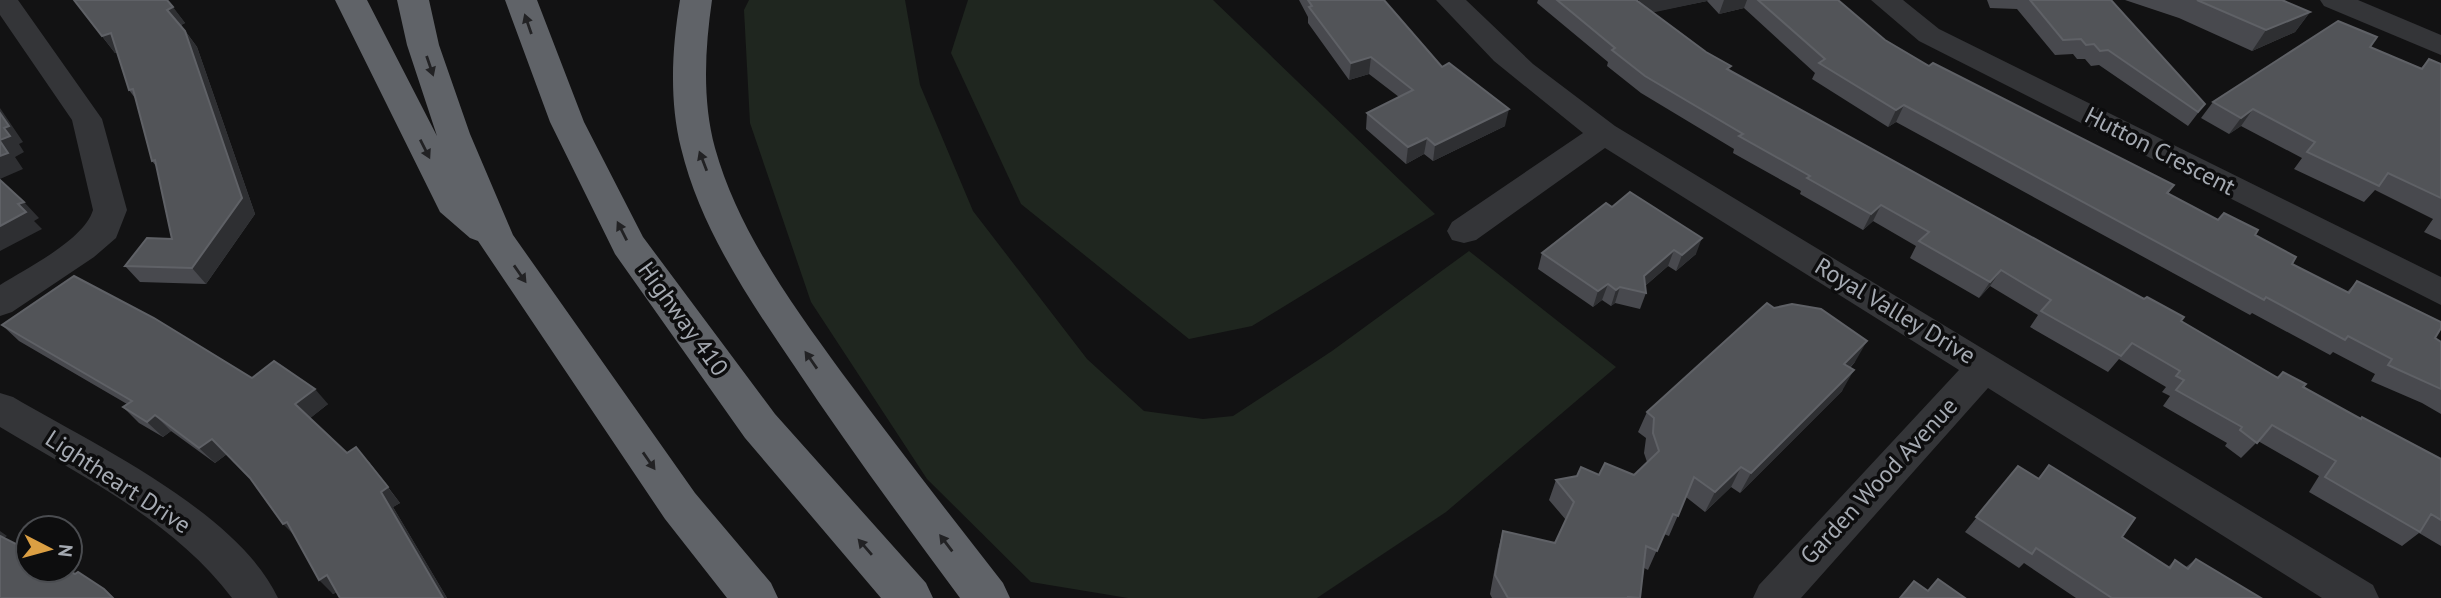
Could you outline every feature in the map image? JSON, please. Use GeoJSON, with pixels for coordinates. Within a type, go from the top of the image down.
{"type":"FeatureCollection","features":[{"type":"Feature","properties":{"kind":"highway"},"geometry":{"type":"LineString","coordinates":[[351,0],[453,203],[496,240]]}},
{"type":"Feature","properties":{"kind":"highway"},"geometry":{"type":"LineString","coordinates":[[413,0],[423,45],[453,134],[496,240],[680,506],[755,598]]}},
{"type":"Feature","properties":{"kind":"highway","name":"Highway 410"},"geometry":{"type":"LineString","coordinates":[[521,0],[527,22],[567,122],[628,244],[760,426],[910,598]]}},
{"type":"Feature","properties":{"kind":"highway"},"geometry":{"type":"LineString","coordinates":[[696,0],[690,83],[698,147],[729,225],[763,290],[863,433],[987,598]]}},
{"type":"Feature","properties":{"kind":"street"},"geometry":{"type":"LineString","coordinates":[[0,303],[82,248],[104,229],[110,210],[87,119],[4,0]]}},
{"type":"Feature","properties":{"kind":"street","name":"Royal Valley Drive"},"geometry":{"type":"LineString","coordinates":[[1450,0],[1494,48],[1604,133],[1986,366],[2358,598]]}},
{"type":"Feature","properties":{"kind":"street","name":"Hutton Crescent"},"geometry":{"type":"LineString","coordinates":[[1885,0],[1929,35],[2441,292]]}},
{"type":"Feature","properties":{"kind":"street"},"geometry":{"type":"LineString","coordinates":[[2334,0],[2441,46]]}},
{"type":"Feature","properties":{"kind":"street"},"geometry":{"type":"LineString","coordinates":[[1464,230],[1604,133]]}},
{"type":"Feature","properties":{"kind":"street","name":"Garden Wood Avenue"},"geometry":{"type":"LineString","coordinates":[[1774,598],[1986,366]]}},
{"type":"Feature","properties":{"kind":"street","name":"Lightheart Drive"},"geometry":{"type":"LineString","coordinates":[[0,408],[157,502],[226,558],[257,598]]}},
{"type":"Feature","properties":{"kind":"shaded area"},"geometry":{"type":"Polygon","coordinates":[[[749,0],[905,0],[920,85],[973,211],[1087,359],[1144,411],[1203,419],[1233,416],[1332,351],[1469,251],[1616,367],[1446,512],[1317,598],[1128,598],[1031,582],[927,479],[811,302],[750,123],[744,10],[749,0]]]}},
{"type":"Feature","properties":{"kind":"shaded area"},"geometry":{"type":"Polygon","coordinates":[[[968,0],[1213,0],[1435,214],[1252,326],[1189,339],[1021,204],[951,53],[968,0]]]}},
{"type":"Feature","properties":{"kind":"building"},"geometry":{"type":"Polygon","coordinates":[[[74,0],[167,0],[173,7],[167,10],[185,31],[242,198],[192,268],[125,266],[147,238],[172,239],[155,160],[152,161],[133,89],[129,90],[111,33],[102,36],[74,0]]]}},
{"type":"Feature","properties":{"kind":"building"},"geometry":{"type":"Polygon","coordinates":[[[1308,0],[1384,0],[1442,67],[1449,63],[1509,109],[1435,145],[1427,138],[1408,147],[1367,113],[1413,90],[1371,57],[1351,63],[1309,7],[1312,6],[1308,0]]]}},
{"type":"Feature","properties":{"kind":"building"},"geometry":{"type":"Polygon","coordinates":[[[1557,0],[1636,0],[1706,52],[1731,66],[1727,69],[2144,299],[2147,297],[2184,317],[2181,321],[2278,378],[2283,372],[2306,384],[2303,387],[2361,419],[2362,417],[2441,459],[2441,520],[2431,514],[2420,532],[2325,477],[2336,461],[2272,425],[2257,443],[2240,430],[2242,427],[2176,390],[2184,380],[2176,376],[2180,371],[2132,343],[2121,356],[2041,311],[2051,300],[2001,270],[1990,282],[1919,241],[1929,232],[1881,205],[1871,214],[1807,178],[1810,176],[1739,136],[1743,134],[1645,76],[1557,0]]]}},
{"type":"Feature","properties":{"kind":"building"},"geometry":{"type":"Polygon","coordinates":[[[1758,0],[1838,0],[1885,40],[1929,66],[1933,63],[2174,185],[2167,193],[2218,220],[2224,213],[2258,230],[2255,235],[2296,257],[2292,264],[2349,293],[2357,281],[2441,322],[2441,328],[2435,338],[2441,342],[2441,389],[2388,365],[2392,359],[2348,336],[2345,340],[2266,297],[2264,300],[1904,105],[1896,110],[1819,63],[1825,59],[1758,0]]]}},
{"type":"Feature","properties":{"kind":"building"},"geometry":{"type":"Polygon","coordinates":[[[2030,0],[2111,0],[2205,104],[2198,112],[2108,50],[2100,51],[2094,44],[2086,45],[2081,39],[2063,40],[2030,0]]]}},
{"type":"Feature","properties":{"kind":"building"},"geometry":{"type":"Polygon","coordinates":[[[2197,0],[2282,0],[2310,12],[2266,30],[2197,0]]]}},
{"type":"Feature","properties":{"kind":"building"},"geometry":{"type":"Polygon","coordinates":[[[2338,21],[2377,37],[2370,47],[2422,69],[2429,59],[2441,64],[2441,198],[2388,173],[2379,186],[2307,152],[2315,142],[2253,109],[2241,118],[2213,102],[2338,21]]]}},
{"type":"Feature","properties":{"kind":"building"},"geometry":{"type":"Polygon","coordinates":[[[0,113],[9,126],[4,128],[10,136],[0,140],[0,113]]]}},
{"type":"Feature","properties":{"kind":"building"},"geometry":{"type":"Polygon","coordinates":[[[0,141],[8,153],[0,156],[0,141]]]}},
{"type":"Feature","properties":{"kind":"building"},"geometry":{"type":"Polygon","coordinates":[[[0,180],[24,202],[18,204],[26,212],[0,226],[0,180]]]}},
{"type":"Feature","properties":{"kind":"building"},"geometry":{"type":"Polygon","coordinates":[[[1630,192],[1702,238],[1682,255],[1674,250],[1644,276],[1646,293],[1620,287],[1616,290],[1608,284],[1598,291],[1542,253],[1606,203],[1612,207],[1630,192]]]}},
{"type":"Feature","properties":{"kind":"building"},"geometry":{"type":"Polygon","coordinates":[[[74,276],[154,318],[252,378],[274,361],[315,389],[295,404],[347,453],[356,447],[388,487],[381,492],[443,598],[340,598],[327,575],[319,580],[287,522],[283,524],[250,478],[212,439],[199,448],[155,415],[147,422],[123,407],[132,401],[2,325],[74,276]]]}},
{"type":"Feature","properties":{"kind":"building"},"geometry":{"type":"Polygon","coordinates":[[[1767,303],[1774,308],[1792,304],[1821,309],[1867,341],[1844,364],[1854,370],[1751,473],[1741,467],[1715,492],[1694,477],[1678,516],[1673,514],[1657,551],[1646,546],[1640,598],[1508,598],[1495,575],[1503,531],[1555,543],[1574,502],[1556,480],[1577,476],[1581,467],[1599,475],[1605,463],[1634,475],[1659,451],[1653,433],[1654,418],[1647,412],[1767,303]]]}},
{"type":"Feature","properties":{"kind":"building"},"geometry":{"type":"Polygon","coordinates":[[[2049,465],[2135,518],[2122,537],[2170,568],[2175,560],[2188,569],[2196,559],[2261,598],[2112,598],[2036,548],[2032,554],[1976,517],[2018,466],[2039,479],[2049,465]]]}},
{"type":"Feature","properties":{"kind":"building"},"geometry":{"type":"Polygon","coordinates":[[[0,536],[14,543],[14,584],[84,584],[84,576],[113,598],[0,598],[0,536]]]}},
{"type":"Feature","properties":{"kind":"building"},"geometry":{"type":"Polygon","coordinates":[[[1938,579],[1965,598],[1900,598],[1914,581],[1928,591],[1938,579]]]}}]}
